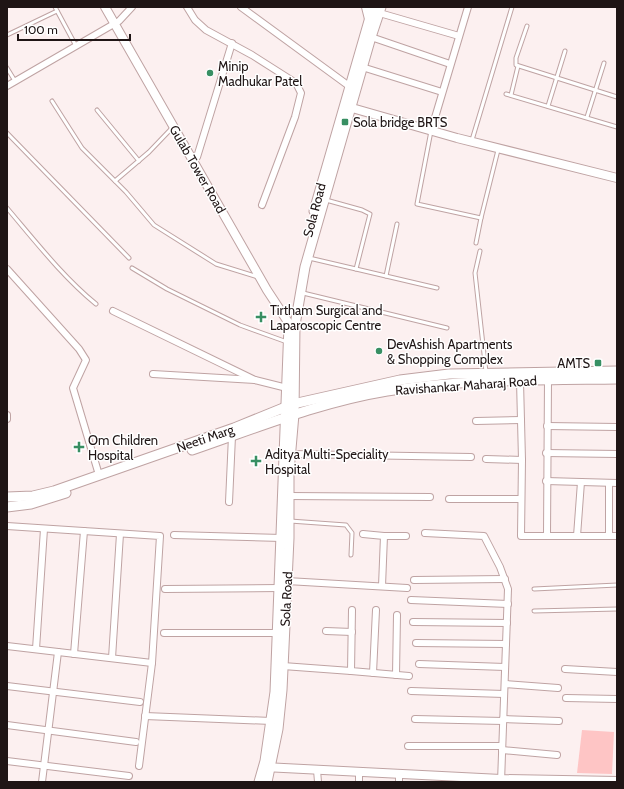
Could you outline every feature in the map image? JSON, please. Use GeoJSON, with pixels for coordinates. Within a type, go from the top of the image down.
{"type":"FeatureCollection","features":[{"type":"Feature","properties":{"kind":"main road","name":"Sola Road"},"geometry":{"type":"LineString","coordinates":[[290,405],[287,388],[288,343],[307,258],[324,200],[347,106],[349,86],[376,12]]}},
{"type":"Feature","properties":{"kind":"main road","name":"Sola Road"},"geometry":{"type":"LineString","coordinates":[[290,405],[293,321],[298,269],[347,106],[362,67],[376,12]]}},
{"type":"Feature","properties":{"kind":"main road","name":"Ravishankar Maharaj Road"},"geometry":{"type":"LineString","coordinates":[[290,405],[400,380],[449,374],[617,371]]}},
{"type":"Feature","properties":{"kind":"main road","name":"Ravishankar Maharaj Road"},"geometry":{"type":"LineString","coordinates":[[7,507],[50,499],[289,415],[385,391],[428,385],[617,379]]}},
{"type":"Feature","properties":{"kind":"main road","name":"Neeti Marg"},"geometry":{"type":"LineString","coordinates":[[7,497],[33,496],[99,475],[234,428],[290,405]]}},
{"type":"Feature","properties":{"kind":"main road"},"geometry":{"type":"LineString","coordinates":[[289,415],[290,405]]}},
{"type":"Feature","properties":{"kind":"main road","name":"Sola Road"},"geometry":{"type":"LineString","coordinates":[[259,782],[267,767],[278,729],[287,581],[291,454],[289,415]]}},
{"type":"Feature","properties":{"kind":"main road","name":"Sola Road"},"geometry":{"type":"LineString","coordinates":[[267,782],[271,721],[275,692],[289,415]]}},
{"type":"Feature","properties":{"kind":"street","name":"Gulab Tower Road"},"geometry":{"type":"LineString","coordinates":[[105,7],[117,22],[173,126],[260,278],[293,321]]}},
{"type":"Feature","properties":{"kind":"street"},"geometry":{"type":"LineString","coordinates":[[111,7],[117,22],[293,321]]}},
{"type":"Feature","properties":{"kind":"street"},"geometry":{"type":"LineString","coordinates":[[7,86],[117,22],[132,7]]}},
{"type":"Feature","properties":{"kind":"street"},"geometry":{"type":"LineString","coordinates":[[187,7],[194,20],[206,30],[296,83],[301,93],[295,116],[262,205]]}},
{"type":"Feature","properties":{"kind":"street"},"geometry":{"type":"LineString","coordinates":[[241,7],[349,86]]}},
{"type":"Feature","properties":{"kind":"street"},"geometry":{"type":"LineString","coordinates":[[431,131],[467,7]]}},
{"type":"Feature","properties":{"kind":"street"},"geometry":{"type":"LineString","coordinates":[[376,12],[459,36]]}},
{"type":"Feature","properties":{"kind":"street"},"geometry":{"type":"LineString","coordinates":[[370,37],[450,64]]}},
{"type":"Feature","properties":{"kind":"street"},"geometry":{"type":"LineString","coordinates":[[197,157],[232,44]]}},
{"type":"Feature","properties":{"kind":"street"},"geometry":{"type":"LineString","coordinates":[[362,67],[442,92]]}},
{"type":"Feature","properties":{"kind":"street"},"geometry":{"type":"LineString","coordinates":[[347,106],[471,142],[617,178]]}},
{"type":"Feature","properties":{"kind":"street"},"geometry":{"type":"LineString","coordinates":[[7,269],[74,344],[86,360],[73,388],[99,475]]}},
{"type":"Feature","properties":{"kind":"street"},"geometry":{"type":"LineString","coordinates":[[113,311],[255,380]]}},
{"type":"Feature","properties":{"kind":"street"},"geometry":{"type":"LineString","coordinates":[[153,374],[255,380],[287,388]]}},
{"type":"Feature","properties":{"kind":"street"},"geometry":{"type":"LineString","coordinates":[[547,536],[546,453],[548,380]]}},
{"type":"Feature","properties":{"kind":"street"},"geometry":{"type":"LineString","coordinates":[[520,381],[522,460],[520,499],[521,536],[617,536]]}},
{"type":"Feature","properties":{"kind":"street"},"geometry":{"type":"LineString","coordinates":[[476,421],[521,420]]}},
{"type":"Feature","properties":{"kind":"street"},"geometry":{"type":"LineString","coordinates":[[547,426],[617,426]]}},
{"type":"Feature","properties":{"kind":"street"},"geometry":{"type":"LineString","coordinates":[[229,502],[232,436]]}},
{"type":"Feature","properties":{"kind":"street"},"geometry":{"type":"LineString","coordinates":[[546,453],[617,454]]}},
{"type":"Feature","properties":{"kind":"street"},"geometry":{"type":"LineString","coordinates":[[291,454],[471,457]]}},
{"type":"Feature","properties":{"kind":"street"},"geometry":{"type":"LineString","coordinates":[[486,459],[522,460]]}},
{"type":"Feature","properties":{"kind":"street"},"geometry":{"type":"LineString","coordinates":[[546,481],[617,483]]}},
{"type":"Feature","properties":{"kind":"street"},"geometry":{"type":"LineString","coordinates":[[577,536],[581,482]]}},
{"type":"Feature","properties":{"kind":"street"},"geometry":{"type":"LineString","coordinates":[[609,483],[609,536]]}},
{"type":"Feature","properties":{"kind":"street"},"geometry":{"type":"LineString","coordinates":[[289,496],[430,497]]}},
{"type":"Feature","properties":{"kind":"street"},"geometry":{"type":"LineString","coordinates":[[449,499],[520,499]]}},
{"type":"Feature","properties":{"kind":"street"},"geometry":{"type":"LineString","coordinates":[[7,526],[160,536],[152,663],[139,766]]}},
{"type":"Feature","properties":{"kind":"street"},"geometry":{"type":"LineString","coordinates":[[36,650],[44,529]]}},
{"type":"Feature","properties":{"kind":"street"},"geometry":{"type":"LineString","coordinates":[[74,654],[84,531]]}},
{"type":"Feature","properties":{"kind":"street"},"geometry":{"type":"LineString","coordinates":[[424,533],[484,536],[505,579],[508,589],[508,604],[501,780]]}},
{"type":"Feature","properties":{"kind":"street"},"geometry":{"type":"LineString","coordinates":[[112,658],[120,534]]}},
{"type":"Feature","properties":{"kind":"street"},"geometry":{"type":"LineString","coordinates":[[174,534],[282,538]]}},
{"type":"Feature","properties":{"kind":"street"},"geometry":{"type":"LineString","coordinates":[[363,534],[406,536]]}},
{"type":"Feature","properties":{"kind":"street"},"geometry":{"type":"LineString","coordinates":[[382,586],[384,536]]}},
{"type":"Feature","properties":{"kind":"street"},"geometry":{"type":"LineString","coordinates":[[414,580],[505,579]]}},
{"type":"Feature","properties":{"kind":"street"},"geometry":{"type":"LineString","coordinates":[[287,581],[407,588]]}},
{"type":"Feature","properties":{"kind":"street"},"geometry":{"type":"LineString","coordinates":[[165,589],[280,588]]}},
{"type":"Feature","properties":{"kind":"street"},"geometry":{"type":"LineString","coordinates":[[411,600],[508,604]]}},
{"type":"Feature","properties":{"kind":"street"},"geometry":{"type":"LineString","coordinates":[[351,671],[352,610]]}},
{"type":"Feature","properties":{"kind":"street"},"geometry":{"type":"LineString","coordinates":[[373,673],[376,610]]}},
{"type":"Feature","properties":{"kind":"street"},"geometry":{"type":"LineString","coordinates":[[396,675],[397,615]]}},
{"type":"Feature","properties":{"kind":"street"},"geometry":{"type":"LineString","coordinates":[[413,622],[507,623]]}},
{"type":"Feature","properties":{"kind":"street"},"geometry":{"type":"LineString","coordinates":[[326,631],[352,632]]}},
{"type":"Feature","properties":{"kind":"street"},"geometry":{"type":"LineString","coordinates":[[164,633],[278,633]]}},
{"type":"Feature","properties":{"kind":"street"},"geometry":{"type":"LineString","coordinates":[[416,642],[506,644]]}},
{"type":"Feature","properties":{"kind":"street"},"geometry":{"type":"LineString","coordinates":[[7,646],[152,663]]}},
{"type":"Feature","properties":{"kind":"street"},"geometry":{"type":"LineString","coordinates":[[42,782],[58,652]]}},
{"type":"Feature","properties":{"kind":"street"},"geometry":{"type":"LineString","coordinates":[[419,664],[505,667]]}},
{"type":"Feature","properties":{"kind":"street"},"geometry":{"type":"LineString","coordinates":[[283,666],[409,676]]}},
{"type":"Feature","properties":{"kind":"street"},"geometry":{"type":"LineString","coordinates":[[565,669],[617,672]]}},
{"type":"Feature","properties":{"kind":"street"},"geometry":{"type":"LineString","coordinates":[[505,684],[558,688]]}},
{"type":"Feature","properties":{"kind":"street"},"geometry":{"type":"LineString","coordinates":[[7,686],[140,702]]}},
{"type":"Feature","properties":{"kind":"street"},"geometry":{"type":"LineString","coordinates":[[411,691],[504,694]]}},
{"type":"Feature","properties":{"kind":"street"},"geometry":{"type":"LineString","coordinates":[[566,698],[617,699]]}},
{"type":"Feature","properties":{"kind":"street"},"geometry":{"type":"LineString","coordinates":[[145,716],[271,721]]}},
{"type":"Feature","properties":{"kind":"street"},"geometry":{"type":"LineString","coordinates":[[415,719],[559,721]]}},
{"type":"Feature","properties":{"kind":"street"},"geometry":{"type":"LineString","coordinates":[[7,725],[136,742]]}},
{"type":"Feature","properties":{"kind":"street"},"geometry":{"type":"LineString","coordinates":[[408,746],[502,748],[557,755]]}},
{"type":"Feature","properties":{"kind":"street"},"geometry":{"type":"LineString","coordinates":[[7,761],[44,764],[129,776]]}},
{"type":"Feature","properties":{"kind":"street"},"geometry":{"type":"LineString","coordinates":[[267,767],[359,772],[399,778],[617,781]]}},
{"type":"Feature","properties":{"kind":"street"},"geometry":{"type":"LineString","coordinates":[[317,770],[318,782]]}},
{"type":"Feature","properties":{"kind":"street"},"geometry":{"type":"LineString","coordinates":[[359,772],[359,782]]}},
{"type":"Feature","properties":{"kind":"lane"},"geometry":{"type":"LineString","coordinates":[[54,7],[76,46]]}},
{"type":"Feature","properties":{"kind":"lane"},"geometry":{"type":"LineString","coordinates":[[471,142],[512,7]]}},
{"type":"Feature","properties":{"kind":"lane"},"geometry":{"type":"LineString","coordinates":[[7,35],[57,11]]}},
{"type":"Feature","properties":{"kind":"lane"},"geometry":{"type":"LineString","coordinates":[[510,95],[518,66],[516,65],[516,58],[527,26]]}},
{"type":"Feature","properties":{"kind":"lane"},"geometry":{"type":"LineString","coordinates":[[548,106],[565,51]]}},
{"type":"Feature","properties":{"kind":"lane"},"geometry":{"type":"LineString","coordinates":[[587,118],[604,63]]}},
{"type":"Feature","properties":{"kind":"lane"},"geometry":{"type":"LineString","coordinates":[[518,66],[617,97]]}},
{"type":"Feature","properties":{"kind":"lane"},"geometry":{"type":"LineString","coordinates":[[7,68],[15,81]]}},
{"type":"Feature","properties":{"kind":"lane"},"geometry":{"type":"LineString","coordinates":[[506,94],[617,127]]}},
{"type":"Feature","properties":{"kind":"lane"},"geometry":{"type":"LineString","coordinates":[[52,101],[82,148],[115,181],[154,225],[216,264],[260,278]]}},
{"type":"Feature","properties":{"kind":"lane"},"geometry":{"type":"LineString","coordinates":[[96,110],[139,161]]}},
{"type":"Feature","properties":{"kind":"lane"},"geometry":{"type":"LineString","coordinates":[[115,181],[139,161],[173,126]]}},
{"type":"Feature","properties":{"kind":"lane"},"geometry":{"type":"LineString","coordinates":[[431,131],[417,204],[481,218]]}},
{"type":"Feature","properties":{"kind":"lane"},"geometry":{"type":"LineString","coordinates":[[7,133],[129,258]]}},
{"type":"Feature","properties":{"kind":"lane"},"geometry":{"type":"LineString","coordinates":[[476,243],[498,148]]}},
{"type":"Feature","properties":{"kind":"lane"},"geometry":{"type":"LineString","coordinates":[[324,200],[362,210],[370,214],[356,269]]}},
{"type":"Feature","properties":{"kind":"lane"},"geometry":{"type":"LineString","coordinates":[[7,208],[85,296],[96,304]]}},
{"type":"Feature","properties":{"kind":"lane"},"geometry":{"type":"LineString","coordinates":[[386,276],[397,224]]}},
{"type":"Feature","properties":{"kind":"lane"},"geometry":{"type":"LineString","coordinates":[[480,251],[474,273],[486,373]]}},
{"type":"Feature","properties":{"kind":"lane"},"geometry":{"type":"LineString","coordinates":[[307,258],[437,288]]}},
{"type":"Feature","properties":{"kind":"lane"},"geometry":{"type":"LineString","coordinates":[[132,268],[167,289],[240,325],[288,343]]}},
{"type":"Feature","properties":{"kind":"lane"},"geometry":{"type":"LineString","coordinates":[[300,292],[447,328]]}},
{"type":"Feature","properties":{"kind":"lane"},"geometry":{"type":"LineString","coordinates":[[289,521],[346,525],[352,533],[351,555]]}},
{"type":"Feature","properties":{"kind":"lane"},"geometry":{"type":"LineString","coordinates":[[534,589],[617,585]]}},
{"type":"Feature","properties":{"kind":"lane"},"geometry":{"type":"LineString","coordinates":[[534,611],[617,609]]}},
{"type":"Feature","properties":{"kind":"shaded area"},"geometry":{"type":"Polygon","coordinates":[[[582,730],[614,732],[612,774],[577,773],[582,730]]]}},
{"type":"Feature","properties":{"kind":"place","name":"Minip Madhukar Patel"},"geometry":{"type":"Point","coordinates":[210,73]}},
{"type":"Feature","properties":{"kind":"place","name":"Sola bridge BRTS"},"geometry":{"type":"Point","coordinates":[345,122]}},
{"type":"Feature","properties":{"kind":"place","name":"Tirtham Surgical and Laparoscopic Centre"},"geometry":{"type":"Point","coordinates":[261,317]}},
{"type":"Feature","properties":{"kind":"place","name":"DevAshish Apartments & Shopping Complex"},"geometry":{"type":"Point","coordinates":[379,351]}},
{"type":"Feature","properties":{"kind":"place","name":"AMTS"},"geometry":{"type":"Point","coordinates":[598,363]}},
{"type":"Feature","properties":{"kind":"place","name":"Om Children Hospital"},"geometry":{"type":"Point","coordinates":[79,447]}},
{"type":"Feature","properties":{"kind":"place","name":"Aditya Multi-Speciality Hospital"},"geometry":{"type":"Point","coordinates":[256,461]}}]}
